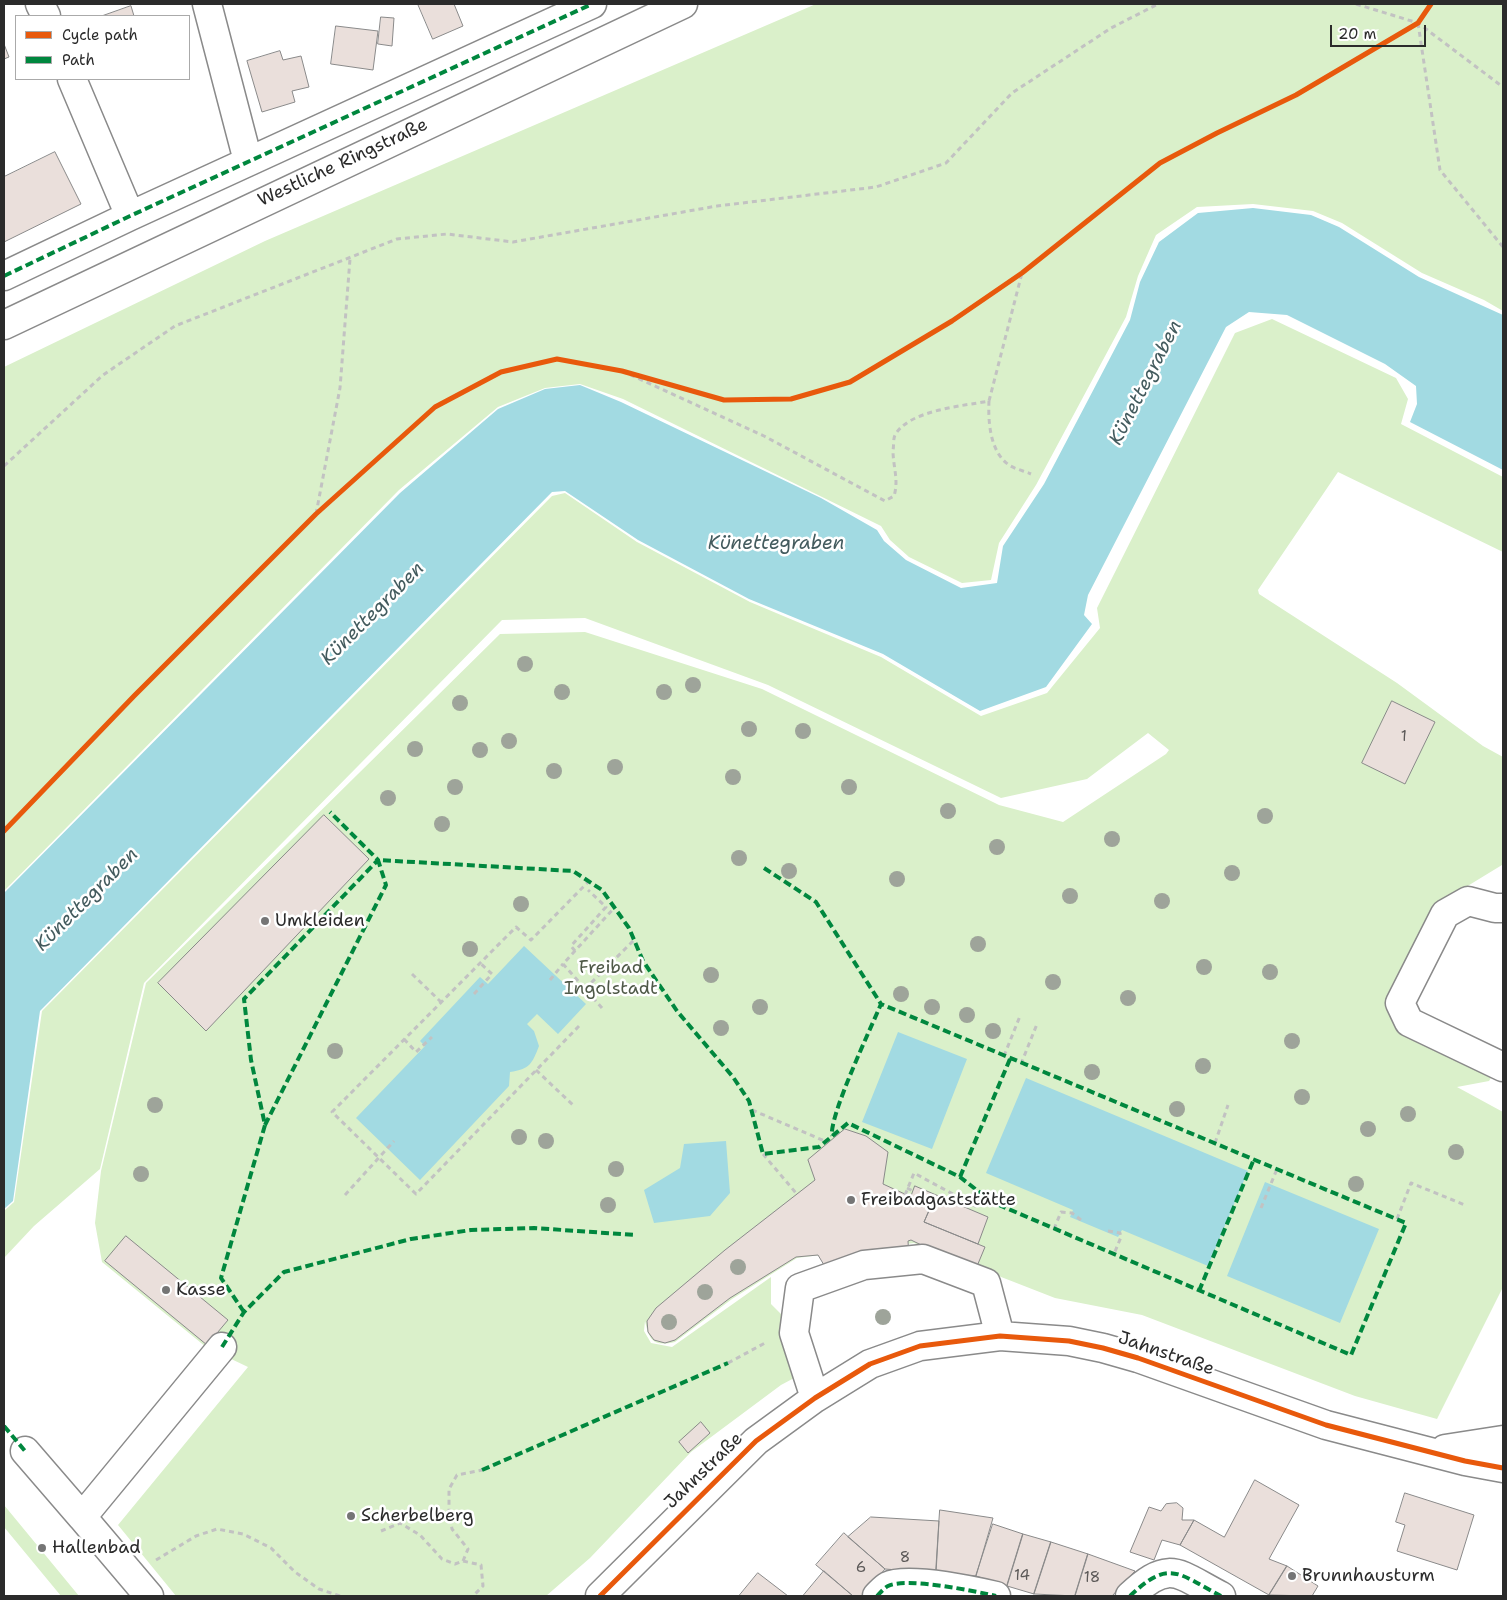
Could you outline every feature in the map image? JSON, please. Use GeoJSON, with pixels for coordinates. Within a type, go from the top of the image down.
{"type":"FeatureCollection","features":[{"type":"Feature","properties":{"kind":"street"},"geometry":{"type":"LineString","coordinates":[[207,4],[248,161]]}},
{"type":"Feature","properties":{"kind":"street"},"geometry":{"type":"LineString","coordinates":[[4,276],[248,161],[592,4]]}},
{"type":"Feature","properties":{"kind":"street","name":"Westliche Ringstraße"},"geometry":{"type":"LineString","coordinates":[[4,325],[683,4]]}},
{"type":"Feature","properties":{"kind":"street"},"geometry":{"type":"LineString","coordinates":[[72,80],[130,216]]}},
{"type":"Feature","properties":{"kind":"street"},"geometry":{"type":"LineString","coordinates":[[1503,908],[1495,908],[1468,901],[1445,914],[1400,1003],[1409,1022],[1503,1067]]}},
{"type":"Feature","properties":{"kind":"street"},"geometry":{"type":"LineString","coordinates":[[815,1398],[794,1332],[800,1288],[864,1265],[923,1259],[986,1283],[1000,1336]]}},
{"type":"Feature","properties":{"kind":"street","name":"Jahnstraße"},"geometry":{"type":"LineString","coordinates":[[600,1596],[756,1441],[815,1398],[870,1364],[920,1346],[1000,1336],[1069,1341],[1103,1348],[1138,1358],[1326,1426],[1428,1450],[1464,1461],[1503,1468]]}},
{"type":"Feature","properties":{"kind":"street"},"geometry":{"type":"LineString","coordinates":[[82,1517],[222,1347]]}},
{"type":"Feature","properties":{"kind":"street"},"geometry":{"type":"LineString","coordinates":[[1428,1450],[1503,1440]]}},
{"type":"Feature","properties":{"kind":"street"},"geometry":{"type":"LineString","coordinates":[[25,1451],[37,1477],[82,1517],[149,1596]]}},
{"type":"Feature","properties":{"kind":"street"},"geometry":{"type":"LineString","coordinates":[[1130,1596],[1148,1579],[1161,1572],[1176,1573],[1221,1596]]}},
{"type":"Feature","properties":{"kind":"street"},"geometry":{"type":"LineString","coordinates":[[876,1596],[888,1586],[904,1583],[970,1590],[996,1596]]}},
{"type":"Feature","properties":{"kind":"path"},"geometry":{"type":"LineString","coordinates":[[4,466],[104,375],[175,326],[397,239],[447,234],[513,242],[717,206],[876,187],[946,163],[1012,93],[1111,28],[1158,4]]}},
{"type":"Feature","properties":{"kind":"path"},"geometry":{"type":"LineString","coordinates":[[1356,4],[1418,23],[1503,87]]}},
{"type":"Feature","properties":{"kind":"path"},"geometry":{"type":"LineString","coordinates":[[1418,23],[1440,170],[1503,247]]}},
{"type":"Feature","properties":{"kind":"path"},"geometry":{"type":"LineString","coordinates":[[316,514],[340,388],[350,258]]}},
{"type":"Feature","properties":{"kind":"path"},"geometry":{"type":"LineString","coordinates":[[1022,273],[989,401],[990,426],[993,441],[1000,457],[1009,466],[1031,474]]}},
{"type":"Feature","properties":{"kind":"path"},"geometry":{"type":"LineString","coordinates":[[622,371],[764,436],[885,501],[894,496],[898,486],[893,452],[895,436],[908,421],[937,411],[989,401]]}},
{"type":"Feature","properties":{"kind":"path"},"geometry":{"type":"LineString","coordinates":[[579,1026],[416,1194],[332,1112],[516,927],[531,940],[589,881]]}},
{"type":"Feature","properties":{"kind":"path"},"geometry":{"type":"LineString","coordinates":[[575,951],[571,946],[606,907],[595,900],[589,892]]}},
{"type":"Feature","properties":{"kind":"path"},"geometry":{"type":"LineString","coordinates":[[550,980],[615,908]]}},
{"type":"Feature","properties":{"kind":"path"},"geometry":{"type":"LineString","coordinates":[[585,989],[634,940]]}},
{"type":"Feature","properties":{"kind":"path"},"geometry":{"type":"LineString","coordinates":[[474,994],[492,974],[480,962]]}},
{"type":"Feature","properties":{"kind":"path"},"geometry":{"type":"LineString","coordinates":[[563,964],[602,1008]]}},
{"type":"Feature","properties":{"kind":"path"},"geometry":{"type":"LineString","coordinates":[[412,974],[441,1002]]}},
{"type":"Feature","properties":{"kind":"path"},"geometry":{"type":"LineString","coordinates":[[1004,1056],[1020,1016]]}},
{"type":"Feature","properties":{"kind":"path"},"geometry":{"type":"LineString","coordinates":[[1022,1064],[1037,1024]]}},
{"type":"Feature","properties":{"kind":"path"},"geometry":{"type":"LineString","coordinates":[[404,1039],[416,1052],[432,1037]]}},
{"type":"Feature","properties":{"kind":"path"},"geometry":{"type":"LineString","coordinates":[[536,1070],[574,1106]]}},
{"type":"Feature","properties":{"kind":"path"},"geometry":{"type":"LineString","coordinates":[[1215,1143],[1228,1105]]}},
{"type":"Feature","properties":{"kind":"path"},"geometry":{"type":"LineString","coordinates":[[752,1110],[827,1142]]}},
{"type":"Feature","properties":{"kind":"path"},"geometry":{"type":"LineString","coordinates":[[345,1195],[394,1140]]}},
{"type":"Feature","properties":{"kind":"path"},"geometry":{"type":"LineString","coordinates":[[763,1154],[796,1193]]}},
{"type":"Feature","properties":{"kind":"path"},"geometry":{"type":"LineString","coordinates":[[1261,1208],[1276,1169]]}},
{"type":"Feature","properties":{"kind":"path"},"geometry":{"type":"LineString","coordinates":[[904,1195],[914,1172],[975,1206],[980,1193]]}},
{"type":"Feature","properties":{"kind":"path"},"geometry":{"type":"LineString","coordinates":[[1397,1219],[1411,1183],[1465,1205]]}},
{"type":"Feature","properties":{"kind":"path"},"geometry":{"type":"LineString","coordinates":[[907,1188],[913,1191]]}},
{"type":"Feature","properties":{"kind":"path"},"geometry":{"type":"LineString","coordinates":[[1054,1229],[1061,1212],[1072,1213],[1081,1220]]}},
{"type":"Feature","properties":{"kind":"path"},"geometry":{"type":"LineString","coordinates":[[1108,1231],[1120,1233],[1121,1237],[1114,1254]]}},
{"type":"Feature","properties":{"kind":"path"},"geometry":{"type":"LineString","coordinates":[[728,1363],[770,1341]]}},
{"type":"Feature","properties":{"kind":"path"},"geometry":{"type":"LineString","coordinates":[[463,1561],[468,1549],[452,1529],[449,1489],[457,1475],[482,1470]]}},
{"type":"Feature","properties":{"kind":"path"},"geometry":{"type":"LineString","coordinates":[[381,1531],[400,1523],[420,1535],[442,1559],[455,1564],[463,1561],[480,1565],[483,1586],[472,1596]]}},
{"type":"Feature","properties":{"kind":"path"},"geometry":{"type":"LineString","coordinates":[[131,1574],[196,1536],[217,1529],[243,1534],[271,1548],[295,1572],[319,1589],[340,1596]]}},
{"type":"Feature","properties":{"kind":"green space"},"geometry":{"type":"Polygon","coordinates":[[[816,4],[1503,4],[1503,311],[1484,300],[1422,273],[1342,223],[1313,211],[1253,204],[1197,207],[1156,235],[1138,276],[1126,317],[1036,485],[999,543],[991,580],[962,583],[909,557],[890,540],[881,526],[623,399],[580,384],[545,388],[498,407],[399,490],[4,891],[4,367],[265,241],[816,4]]]}},
{"type":"Feature","properties":{"kind":"green space","name":"Freibad Ingolstadt"},"geometry":{"type":"Polygon","coordinates":[[[1272,319],[1396,378],[1408,399],[1401,424],[1503,477],[1503,552],[1338,472],[1258,590],[1259,594],[1397,683],[1483,746],[1503,757],[1502,865],[1443,901],[1389,1014],[1499,1065],[1489,1081],[1457,1087],[1503,1112],[1503,1287],[1437,1419],[1355,1396],[1142,1315],[1055,1298],[914,1243],[797,1258],[732,1299],[675,1342],[657,1343],[650,1337],[645,1321],[644,1331],[651,1343],[672,1347],[771,1277],[771,1304],[786,1319],[811,1369],[781,1385],[691,1452],[590,1558],[546,1596],[176,1596],[118,1525],[248,1367],[206,1347],[102,1262],[95,1223],[101,1171],[146,983],[500,634],[585,632],[762,689],[999,805],[1063,822],[1166,754],[1169,750],[1148,733],[1087,779],[1001,798],[768,685],[585,618],[502,620],[144,983],[100,1169],[34,1226],[4,1258],[4,1211],[14,1202],[42,1011],[552,496],[565,493],[637,542],[750,602],[881,657],[981,716],[1047,693],[1100,628],[1097,608],[1235,333],[1272,319]]]}},
{"type":"Feature","properties":{"kind":"green space"},"geometry":{"type":"Polygon","coordinates":[[[4,1505],[79,1596],[61,1596],[4,1527],[4,1505]]]}},
{"type":"Feature","properties":{"kind":"water","name":"Künettegraben"},"geometry":{"type":"Polygon","coordinates":[[[1253,208],[1311,215],[1339,227],[1419,277],[1503,315],[1503,470],[1410,422],[1417,404],[1416,386],[1385,364],[1287,315],[1249,312],[1226,327],[1088,595],[1084,615],[1092,624],[1046,687],[980,711],[883,654],[749,599],[638,540],[565,491],[552,492],[40,1011],[13,1201],[4,1209],[4,893],[400,493],[498,409],[545,389],[580,385],[621,402],[821,498],[877,530],[884,541],[906,560],[961,588],[997,583],[1003,546],[1044,484],[1130,320],[1140,282],[1159,242],[1198,213],[1253,208]]]}},
{"type":"Feature","properties":{"kind":"water"},"geometry":{"type":"Polygon","coordinates":[[[524,946],[586,1004],[558,1034],[537,1014],[527,1024],[534,1031],[539,1046],[532,1061],[522,1069],[510,1072],[509,1086],[420,1180],[356,1118],[425,1046],[420,1041],[480,977],[488,984],[524,946]]]}},
{"type":"Feature","properties":{"kind":"water"},"geometry":{"type":"Polygon","coordinates":[[[898,1032],[967,1059],[932,1149],[862,1122],[898,1032]]]}},
{"type":"Feature","properties":{"kind":"water"},"geometry":{"type":"Polygon","coordinates":[[[1026,1078],[1248,1171],[1208,1266],[1122,1230],[1118,1237],[1070,1217],[1073,1210],[986,1173],[1026,1078]]]}},
{"type":"Feature","properties":{"kind":"water"},"geometry":{"type":"Polygon","coordinates":[[[726,1141],[730,1193],[710,1216],[654,1223],[644,1190],[680,1168],[684,1144],[726,1141]]]}},
{"type":"Feature","properties":{"kind":"water"},"geometry":{"type":"Polygon","coordinates":[[[1265,1182],[1379,1229],[1340,1323],[1227,1276],[1265,1182]]]}},
{"type":"Feature","properties":{"kind":"building"},"geometry":{"type":"Polygon","coordinates":[[[418,4],[454,4],[463,26],[433,39],[418,4]]]}},
{"type":"Feature","properties":{"kind":"building"},"geometry":{"type":"Polygon","coordinates":[[[131,6],[134,15],[105,15],[131,6]]]}},
{"type":"Feature","properties":{"kind":"building"},"geometry":{"type":"Polygon","coordinates":[[[381,17],[394,18],[392,46],[378,44],[381,17]]]}},
{"type":"Feature","properties":{"kind":"building"},"geometry":{"type":"Polygon","coordinates":[[[336,26],[378,31],[373,70],[331,64],[336,26]]]}},
{"type":"Feature","properties":{"kind":"building"},"geometry":{"type":"Polygon","coordinates":[[[4,44],[9,57],[4,59],[4,44]]]}},
{"type":"Feature","properties":{"kind":"building"},"geometry":{"type":"Polygon","coordinates":[[[280,51],[283,60],[301,56],[309,87],[292,91],[295,102],[262,112],[247,61],[280,51]]]}},
{"type":"Feature","properties":{"kind":"building"},"geometry":{"type":"Polygon","coordinates":[[[55,152],[81,204],[4,242],[4,177],[55,152]]]}},
{"type":"Feature","properties":{"kind":"building"},"geometry":{"type":"Polygon","coordinates":[[[1392,701],[1435,722],[1405,784],[1362,763],[1392,701]]]}},
{"type":"Feature","properties":{"kind":"building","name":"Umkleiden"},"geometry":{"type":"Polygon","coordinates":[[[324,815],[369,859],[206,1031],[158,983],[324,815]]]}},
{"type":"Feature","properties":{"kind":"building"},"geometry":{"type":"Polygon","coordinates":[[[845,1129],[866,1136],[888,1152],[883,1184],[931,1206],[924,1222],[985,1247],[975,1271],[911,1240],[908,1241],[909,1257],[827,1270],[818,1255],[796,1257],[730,1298],[675,1340],[665,1343],[654,1340],[648,1332],[647,1321],[656,1308],[725,1250],[815,1180],[808,1160],[845,1129]]]}},
{"type":"Feature","properties":{"kind":"building"},"geometry":{"type":"Polygon","coordinates":[[[915,1186],[988,1217],[978,1244],[924,1222],[931,1206],[911,1197],[915,1186]]]}},
{"type":"Feature","properties":{"kind":"building","name":"Kasse"},"geometry":{"type":"Polygon","coordinates":[[[126,1236],[228,1320],[207,1345],[105,1261],[126,1236]]]}},
{"type":"Feature","properties":{"kind":"building"},"geometry":{"type":"Polygon","coordinates":[[[701,1422],[710,1433],[688,1453],[679,1442],[701,1422]]]}},
{"type":"Feature","properties":{"kind":"building"},"geometry":{"type":"Polygon","coordinates":[[[1255,1480],[1299,1505],[1269,1559],[1287,1566],[1269,1595],[1180,1545],[1194,1520],[1224,1537],[1255,1480]]]}},
{"type":"Feature","properties":{"kind":"building"},"geometry":{"type":"Polygon","coordinates":[[[1405,1493],[1474,1515],[1457,1570],[1397,1551],[1405,1525],[1396,1522],[1405,1493]]]}},
{"type":"Feature","properties":{"kind":"building"},"geometry":{"type":"Polygon","coordinates":[[[1177,1503],[1183,1508],[1182,1520],[1194,1520],[1180,1545],[1162,1540],[1154,1560],[1130,1552],[1149,1507],[1161,1511],[1166,1504],[1177,1503]]]}},
{"type":"Feature","properties":{"kind":"building"},"geometry":{"type":"Polygon","coordinates":[[[940,1510],[993,1518],[976,1576],[936,1573],[940,1510]]]}},
{"type":"Feature","properties":{"kind":"building"},"geometry":{"type":"Polygon","coordinates":[[[871,1517],[939,1521],[936,1573],[885,1569],[848,1537],[871,1517]]]}},
{"type":"Feature","properties":{"kind":"building"},"geometry":{"type":"Polygon","coordinates":[[[993,1524],[1023,1534],[1007,1586],[976,1576],[993,1524]]]}},
{"type":"Feature","properties":{"kind":"building"},"geometry":{"type":"Polygon","coordinates":[[[844,1533],[885,1569],[862,1596],[853,1596],[816,1565],[844,1533]]]}},
{"type":"Feature","properties":{"kind":"building"},"geometry":{"type":"Polygon","coordinates":[[[1023,1534],[1051,1542],[1034,1594],[1007,1586],[1023,1534]]]}},
{"type":"Feature","properties":{"kind":"building"},"geometry":{"type":"Polygon","coordinates":[[[1051,1542],[1088,1554],[1075,1596],[1034,1594],[1051,1542]]]}},
{"type":"Feature","properties":{"kind":"building"},"geometry":{"type":"Polygon","coordinates":[[[1088,1554],[1135,1571],[1112,1596],[1075,1596],[1088,1554]]]}},
{"type":"Feature","properties":{"kind":"building","name":"Brunnhausturm"},"geometry":{"type":"Polygon","coordinates":[[[1287,1566],[1318,1586],[1312,1596],[1269,1595],[1287,1566]]]}},
{"type":"Feature","properties":{"kind":"building"},"geometry":{"type":"Polygon","coordinates":[[[824,1571],[853,1596],[803,1596],[824,1571]]]}},
{"type":"Feature","properties":{"kind":"building"},"geometry":{"type":"Polygon","coordinates":[[[758,1573],[788,1596],[739,1596],[758,1573]]]}},
{"type":"Feature","properties":{"kind":"marked path"},"geometry":{"type":"LineString","coordinates":[[4,276],[130,216],[592,4]]}},
{"type":"Feature","properties":{"kind":"marked path"},"geometry":{"type":"LineString","coordinates":[[244,1312],[221,1278],[265,1125],[251,1060],[244,999],[378,860],[330,812]]}},
{"type":"Feature","properties":{"kind":"marked path"},"geometry":{"type":"LineString","coordinates":[[265,1125],[386,885],[378,860],[573,871],[602,890],[629,928],[643,961],[677,1011],[733,1077],[749,1101],[763,1154],[819,1147],[848,1123],[960,1177],[992,1202],[1351,1355],[1406,1223],[881,1004]]}},
{"type":"Feature","properties":{"kind":"marked path"},"geometry":{"type":"LineString","coordinates":[[764,868],[816,902],[881,1004],[837,1110],[832,1136]]}},
{"type":"Feature","properties":{"kind":"marked path"},"geometry":{"type":"LineString","coordinates":[[960,1177],[1010,1059]]}},
{"type":"Feature","properties":{"kind":"marked path"},"geometry":{"type":"LineString","coordinates":[[1199,1291],[1254,1159]]}},
{"type":"Feature","properties":{"kind":"marked path"},"geometry":{"type":"LineString","coordinates":[[222,1347],[244,1312],[284,1272],[411,1239],[471,1230],[534,1228],[635,1235]]}},
{"type":"Feature","properties":{"kind":"marked path"},"geometry":{"type":"LineString","coordinates":[[482,1470],[728,1363]]}},
{"type":"Feature","properties":{"kind":"marked path"},"geometry":{"type":"LineString","coordinates":[[4,1426],[25,1451]]}},
{"type":"Feature","properties":{"kind":"marked path"},"geometry":{"type":"LineString","coordinates":[[1130,1596],[1155,1577],[1165,1574],[1184,1576],[1221,1596]]}},
{"type":"Feature","properties":{"kind":"marked path"},"geometry":{"type":"LineString","coordinates":[[877,1596],[888,1586],[910,1583],[941,1586],[996,1596]]}},
{"type":"Feature","properties":{"kind":"cycle path"},"geometry":{"type":"LineString","coordinates":[[4,831],[134,696],[316,514],[435,407],[501,372],[557,359],[622,371],[724,400],[791,399],[850,382],[952,321],[1022,273],[1160,163],[1296,95],[1418,23],[1431,4]]}},
{"type":"Feature","properties":{"kind":"cycle path"},"geometry":{"type":"LineString","coordinates":[[600,1596],[756,1441],[815,1398],[870,1364],[920,1346],[1000,1336],[1069,1341],[1103,1348],[1138,1358],[1326,1425],[1465,1461],[1503,1468]]}},
{"type":"Feature","properties":{"kind":"place","name":"Umkleiden"},"geometry":{"type":"Point","coordinates":[265,921]}},
{"type":"Feature","properties":{"kind":"place","name":"Freibadgaststätte"},"geometry":{"type":"Point","coordinates":[851,1200]}},
{"type":"Feature","properties":{"kind":"place","name":"Kasse"},"geometry":{"type":"Point","coordinates":[166,1290]}},
{"type":"Feature","properties":{"kind":"place","name":"Scherbelberg"},"geometry":{"type":"Point","coordinates":[351,1516]}},
{"type":"Feature","properties":{"kind":"place","name":"Hallenbad"},"geometry":{"type":"Point","coordinates":[42,1548]}},
{"type":"Feature","properties":{"kind":"place","name":"Brunnhausturm"},"geometry":{"type":"Point","coordinates":[1292,1576]}}]}
